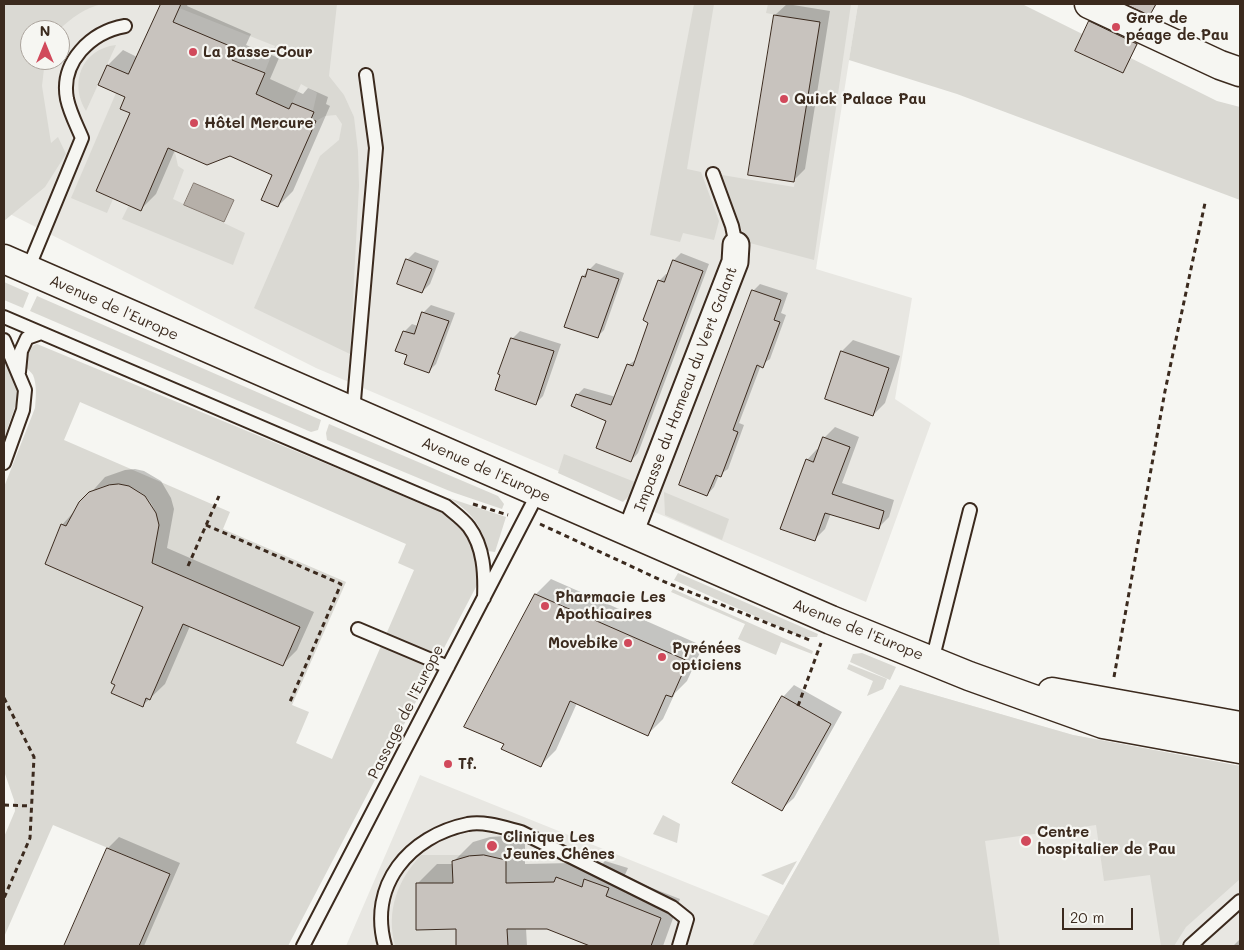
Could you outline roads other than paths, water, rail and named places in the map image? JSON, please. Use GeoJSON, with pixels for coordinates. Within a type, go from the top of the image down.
{"type":"FeatureCollection","features":[{"type":"Feature","properties":{"kind":"main road"},"geometry":{"type":"LineString","coordinates":[[1089,4],[1220,66],[1240,72]]}},
{"type":"Feature","properties":{"kind":"main road","name":"Avenue de l'Europe"},"geometry":{"type":"LineString","coordinates":[[16,264],[840,624],[969,676],[1103,724],[1240,749]]}},
{"type":"Feature","properties":{"kind":"main road","name":"Avenue de l'Europe"},"geometry":{"type":"LineString","coordinates":[[969,676],[1240,726]]}},
{"type":"Feature","properties":{"kind":"street","name":"Impasse du Hameau du Vert Galant"},"geometry":{"type":"LineString","coordinates":[[630,533],[735,262],[736,244]]}},
{"type":"Feature","properties":{"kind":"lane"},"geometry":{"type":"LineString","coordinates":[[16,264],[82,138],[67,97],[67,79],[72,62],[92,38],[109,30],[125,26]]}},
{"type":"Feature","properties":{"kind":"lane"},"geometry":{"type":"LineString","coordinates":[[352,412],[376,148],[366,75]]}},
{"type":"Feature","properties":{"kind":"lane"},"geometry":{"type":"LineString","coordinates":[[712,174],[732,226],[736,244]]}},
{"type":"Feature","properties":{"kind":"lane"},"geometry":{"type":"LineString","coordinates":[[4,317],[446,506],[469,526],[475,540],[485,571],[484,598]]}},
{"type":"Feature","properties":{"kind":"lane"},"geometry":{"type":"LineString","coordinates":[[19,372],[21,351],[28,338],[40,333]]}},
{"type":"Feature","properties":{"kind":"lane"},"geometry":{"type":"LineString","coordinates":[[4,340],[26,390],[24,410],[4,463]]}},
{"type":"Feature","properties":{"kind":"lane","name":"Passage de l'Europe"},"geometry":{"type":"LineString","coordinates":[[303,946],[538,493]]}},
{"type":"Feature","properties":{"kind":"lane"},"geometry":{"type":"LineString","coordinates":[[932,661],[970,510]]}},
{"type":"Feature","properties":{"kind":"lane"},"geometry":{"type":"LineString","coordinates":[[358,629],[448,667]]}},
{"type":"Feature","properties":{"kind":"lane"},"geometry":{"type":"LineString","coordinates":[[385,946],[381,917],[384,897],[390,879],[400,861],[418,844],[441,833],[470,824],[495,826],[521,832],[672,907],[687,919],[679,946]]}},
{"type":"Feature","properties":{"kind":"lane"},"geometry":{"type":"LineString","coordinates":[[1190,946],[1240,900]]}},
{"type":"Feature","properties":{"kind":"place","name":"Gare de péage de Pau"},"geometry":{"type":"Point","coordinates":[1116,27]}},
{"type":"Feature","properties":{"kind":"place","name":"La Basse-Cour"},"geometry":{"type":"Point","coordinates":[193,52]}},
{"type":"Feature","properties":{"kind":"place","name":"Quick Palace Pau"},"geometry":{"type":"Point","coordinates":[784,99]}},
{"type":"Feature","properties":{"kind":"place","name":"Hôtel Mercure"},"geometry":{"type":"Point","coordinates":[194,123]}},
{"type":"Feature","properties":{"kind":"place","name":"Pharmacie Les Apothicaires"},"geometry":{"type":"Point","coordinates":[545,606]}},
{"type":"Feature","properties":{"kind":"place","name":"Movebike"},"geometry":{"type":"Point","coordinates":[628,643]}},
{"type":"Feature","properties":{"kind":"place","name":"Pyrénées opticiens"},"geometry":{"type":"Point","coordinates":[662,657]}},
{"type":"Feature","properties":{"kind":"place","name":"Tf."},"geometry":{"type":"Point","coordinates":[448,764]}},
{"type":"Feature","properties":{"kind":"place","name":"Centre hospitalier de Pau"},"geometry":{"type":"Point","coordinates":[1026,841]}},
{"type":"Feature","properties":{"kind":"place","name":"Clinique Les Jeunes Chênes"},"geometry":{"type":"Point","coordinates":[492,846]}}]}
